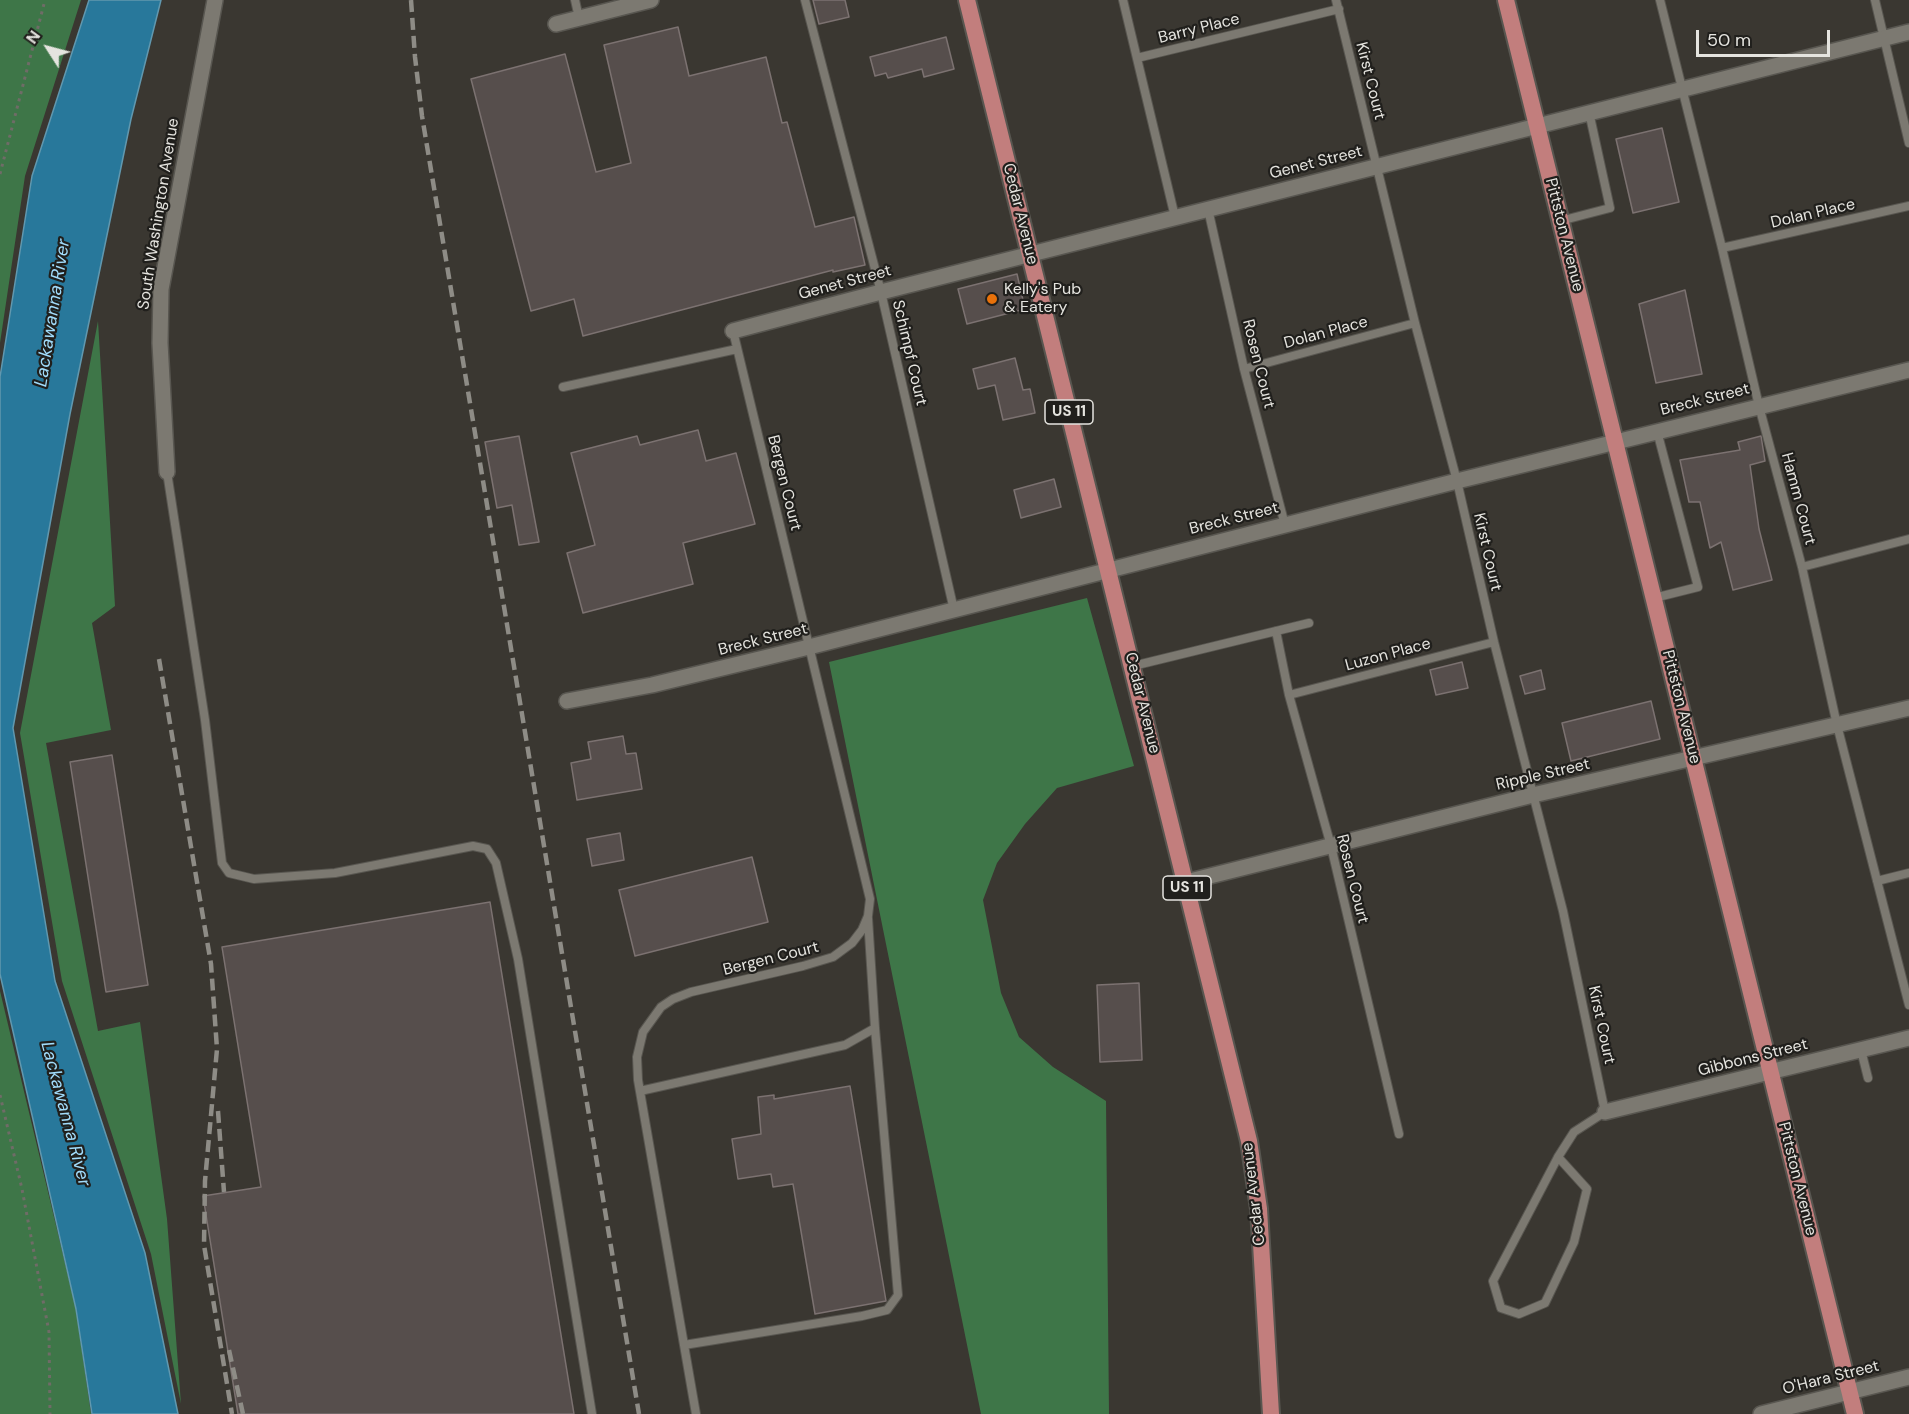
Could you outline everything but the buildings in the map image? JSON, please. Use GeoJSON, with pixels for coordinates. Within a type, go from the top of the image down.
{"type":"FeatureCollection","features":[{"type":"Feature","properties":{"kind":"main road","name":"Cedar Avenue"},"geometry":{"type":"LineString","coordinates":[[967,0],[1186,882],[1255,1174],[1271,1414]]}},
{"type":"Feature","properties":{"kind":"main road","name":"Pittston Avenue"},"geometry":{"type":"LineString","coordinates":[[1506,0],[1855,1414]]}},
{"type":"Feature","properties":{"kind":"street","name":"South Washington Avenue"},"geometry":{"type":"LineString","coordinates":[[167,472],[160,343],[161,289],[215,0]]}},
{"type":"Feature","properties":{"kind":"street"},"geometry":{"type":"LineString","coordinates":[[556,24],[651,0]]}},
{"type":"Feature","properties":{"kind":"street","name":"Genet Street"},"geometry":{"type":"LineString","coordinates":[[733,331],[1909,32]]}},
{"type":"Feature","properties":{"kind":"street","name":"Breck Street"},"geometry":{"type":"LineString","coordinates":[[567,701],[652,685],[809,647],[1615,441],[1909,370]]}},
{"type":"Feature","properties":{"kind":"street","name":"Ripple Street"},"geometry":{"type":"LineString","coordinates":[[1186,882],[1533,795],[1909,708]]}},
{"type":"Feature","properties":{"kind":"street","name":"Gibbons Street"},"geometry":{"type":"LineString","coordinates":[[1605,1112],[1909,1038]]}},
{"type":"Feature","properties":{"kind":"street","name":"O'Hara Street"},"geometry":{"type":"LineString","coordinates":[[1761,1414],[1909,1377]]}},
{"type":"Feature","properties":{"kind":"lane"},"geometry":{"type":"LineString","coordinates":[[574,0],[579,18]]}},
{"type":"Feature","properties":{"kind":"lane","name":"Schimpf Court"},"geometry":{"type":"LineString","coordinates":[[805,0],[881,292],[954,610]]}},
{"type":"Feature","properties":{"kind":"lane"},"geometry":{"type":"LineString","coordinates":[[1123,0],[1174,218]]}},
{"type":"Feature","properties":{"kind":"lane","name":"Hamm Court"},"geometry":{"type":"LineString","coordinates":[[1660,0],[1759,406],[1802,567],[1837,725],[1909,1005]]}},
{"type":"Feature","properties":{"kind":"lane"},"geometry":{"type":"LineString","coordinates":[[1875,0],[1909,142]]}},
{"type":"Feature","properties":{"kind":"lane","name":"Barry Place"},"geometry":{"type":"LineString","coordinates":[[1137,58],[1338,4]]}},
{"type":"Feature","properties":{"kind":"lane","name":"Kirst Court"},"geometry":{"type":"LineString","coordinates":[[1338,4],[1415,323],[1457,481],[1494,642],[1563,911],[1605,1112]]}},
{"type":"Feature","properties":{"kind":"lane"},"geometry":{"type":"LineString","coordinates":[[1560,220],[1610,208],[1589,112]]}},
{"type":"Feature","properties":{"kind":"lane","name":"Dolan Place"},"geometry":{"type":"LineString","coordinates":[[1722,248],[1909,206]]}},
{"type":"Feature","properties":{"kind":"lane","name":"Rosen Court"},"geometry":{"type":"LineString","coordinates":[[1208,209],[1244,369],[1285,525]]}},
{"type":"Feature","properties":{"kind":"lane","name":"Dolan Place"},"geometry":{"type":"LineString","coordinates":[[1244,369],[1415,323]]}},
{"type":"Feature","properties":{"kind":"lane","name":"Bergen Court"},"geometry":{"type":"LineString","coordinates":[[696,1414],[640,1091],[637,1057],[643,1032],[661,1007],[673,999],[691,992],[825,960],[852,943],[862,930],[868,916],[870,900],[733,331]]}},
{"type":"Feature","properties":{"kind":"lane"},"geometry":{"type":"LineString","coordinates":[[563,387],[738,349]]}},
{"type":"Feature","properties":{"kind":"lane"},"geometry":{"type":"LineString","coordinates":[[1654,598],[1698,587],[1657,431]]}},
{"type":"Feature","properties":{"kind":"lane"},"geometry":{"type":"LineString","coordinates":[[167,472],[203,708],[222,863],[229,873],[254,879],[335,873],[473,846],[487,849],[496,863],[520,970],[592,1414]]}},
{"type":"Feature","properties":{"kind":"lane"},"geometry":{"type":"LineString","coordinates":[[1802,567],[1909,539]]}},
{"type":"Feature","properties":{"kind":"lane"},"geometry":{"type":"LineString","coordinates":[[1132,666],[1309,623]]}},
{"type":"Feature","properties":{"kind":"lane","name":"Rosen Court"},"geometry":{"type":"LineString","coordinates":[[1276,631],[1289,695],[1331,846],[1399,1134]]}},
{"type":"Feature","properties":{"kind":"lane","name":"Luzon Place"},"geometry":{"type":"LineString","coordinates":[[1289,695],[1494,642]]}},
{"type":"Feature","properties":{"kind":"lane"},"geometry":{"type":"LineString","coordinates":[[1876,881],[1909,873]]}},
{"type":"Feature","properties":{"kind":"lane"},"geometry":{"type":"LineString","coordinates":[[684,1345],[862,1316],[887,1310],[898,1295],[875,1028],[868,916]]}},
{"type":"Feature","properties":{"kind":"lane"},"geometry":{"type":"LineString","coordinates":[[640,1091],[800,1057],[845,1045],[875,1028]]}},
{"type":"Feature","properties":{"kind":"lane"},"geometry":{"type":"LineString","coordinates":[[1861,1050],[1868,1078]]}},
{"type":"Feature","properties":{"kind":"lane"},"geometry":{"type":"LineString","coordinates":[[1558,1157],[1587,1189],[1574,1242],[1545,1303],[1519,1314],[1501,1308],[1493,1281],[1558,1157],[1574,1132],[1605,1112]]}},
{"type":"Feature","properties":{"kind":"path"},"geometry":{"type":"LineString","coordinates":[[0,174],[45,0]]}},
{"type":"Feature","properties":{"kind":"path"},"geometry":{"type":"LineString","coordinates":[[0,1095],[22,1189],[49,1332],[50,1414]]}},
{"type":"Feature","properties":{"kind":"green space"},"geometry":{"type":"Polygon","coordinates":[[[0,0],[81,0],[25,176],[0,343],[0,0]]]}},
{"type":"Feature","properties":{"kind":"green space"},"geometry":{"type":"Polygon","coordinates":[[[98,321],[115,606],[92,623],[111,730],[46,743],[98,1031],[140,1022],[167,1219],[181,1404],[151,1254],[62,981],[20,733],[98,321]]]}},
{"type":"Feature","properties":{"kind":"green space"},"geometry":{"type":"Polygon","coordinates":[[[1087,598],[1134,766],[1057,788],[1025,824],[997,863],[983,900],[1001,993],[1019,1037],[1053,1067],[1106,1101],[1109,1414],[981,1414],[829,662],[1087,598]]]}},
{"type":"Feature","properties":{"kind":"green space"},"geometry":{"type":"Polygon","coordinates":[[[0,991],[76,1309],[91,1414],[0,1414],[0,991]]]}},
{"type":"Feature","properties":{"kind":"water","name":"Lackawanna River"},"geometry":{"type":"Polygon","coordinates":[[[89,0],[161,0],[131,119],[70,414],[13,728],[55,981],[145,1253],[178,1414],[92,1414],[76,1309],[0,974],[0,377],[32,176],[89,0]]]}},
{"type":"Feature","properties":{"kind":"railway"},"geometry":{"type":"LineString","coordinates":[[411,0],[422,116],[639,1414]]}},
{"type":"Feature","properties":{"kind":"railway"},"geometry":{"type":"LineString","coordinates":[[159,659],[211,964],[217,1049],[205,1181],[204,1245],[232,1414]]}},
{"type":"Feature","properties":{"kind":"railway"},"geometry":{"type":"LineString","coordinates":[[218,1111],[224,1192]]}},
{"type":"Feature","properties":{"kind":"railway"},"geometry":{"type":"LineString","coordinates":[[229,1350],[243,1414]]}},
{"type":"Feature","properties":{"kind":"place","name":"Kelly's Pub & Eatery"},"geometry":{"type":"Point","coordinates":[992,299]}}]}
